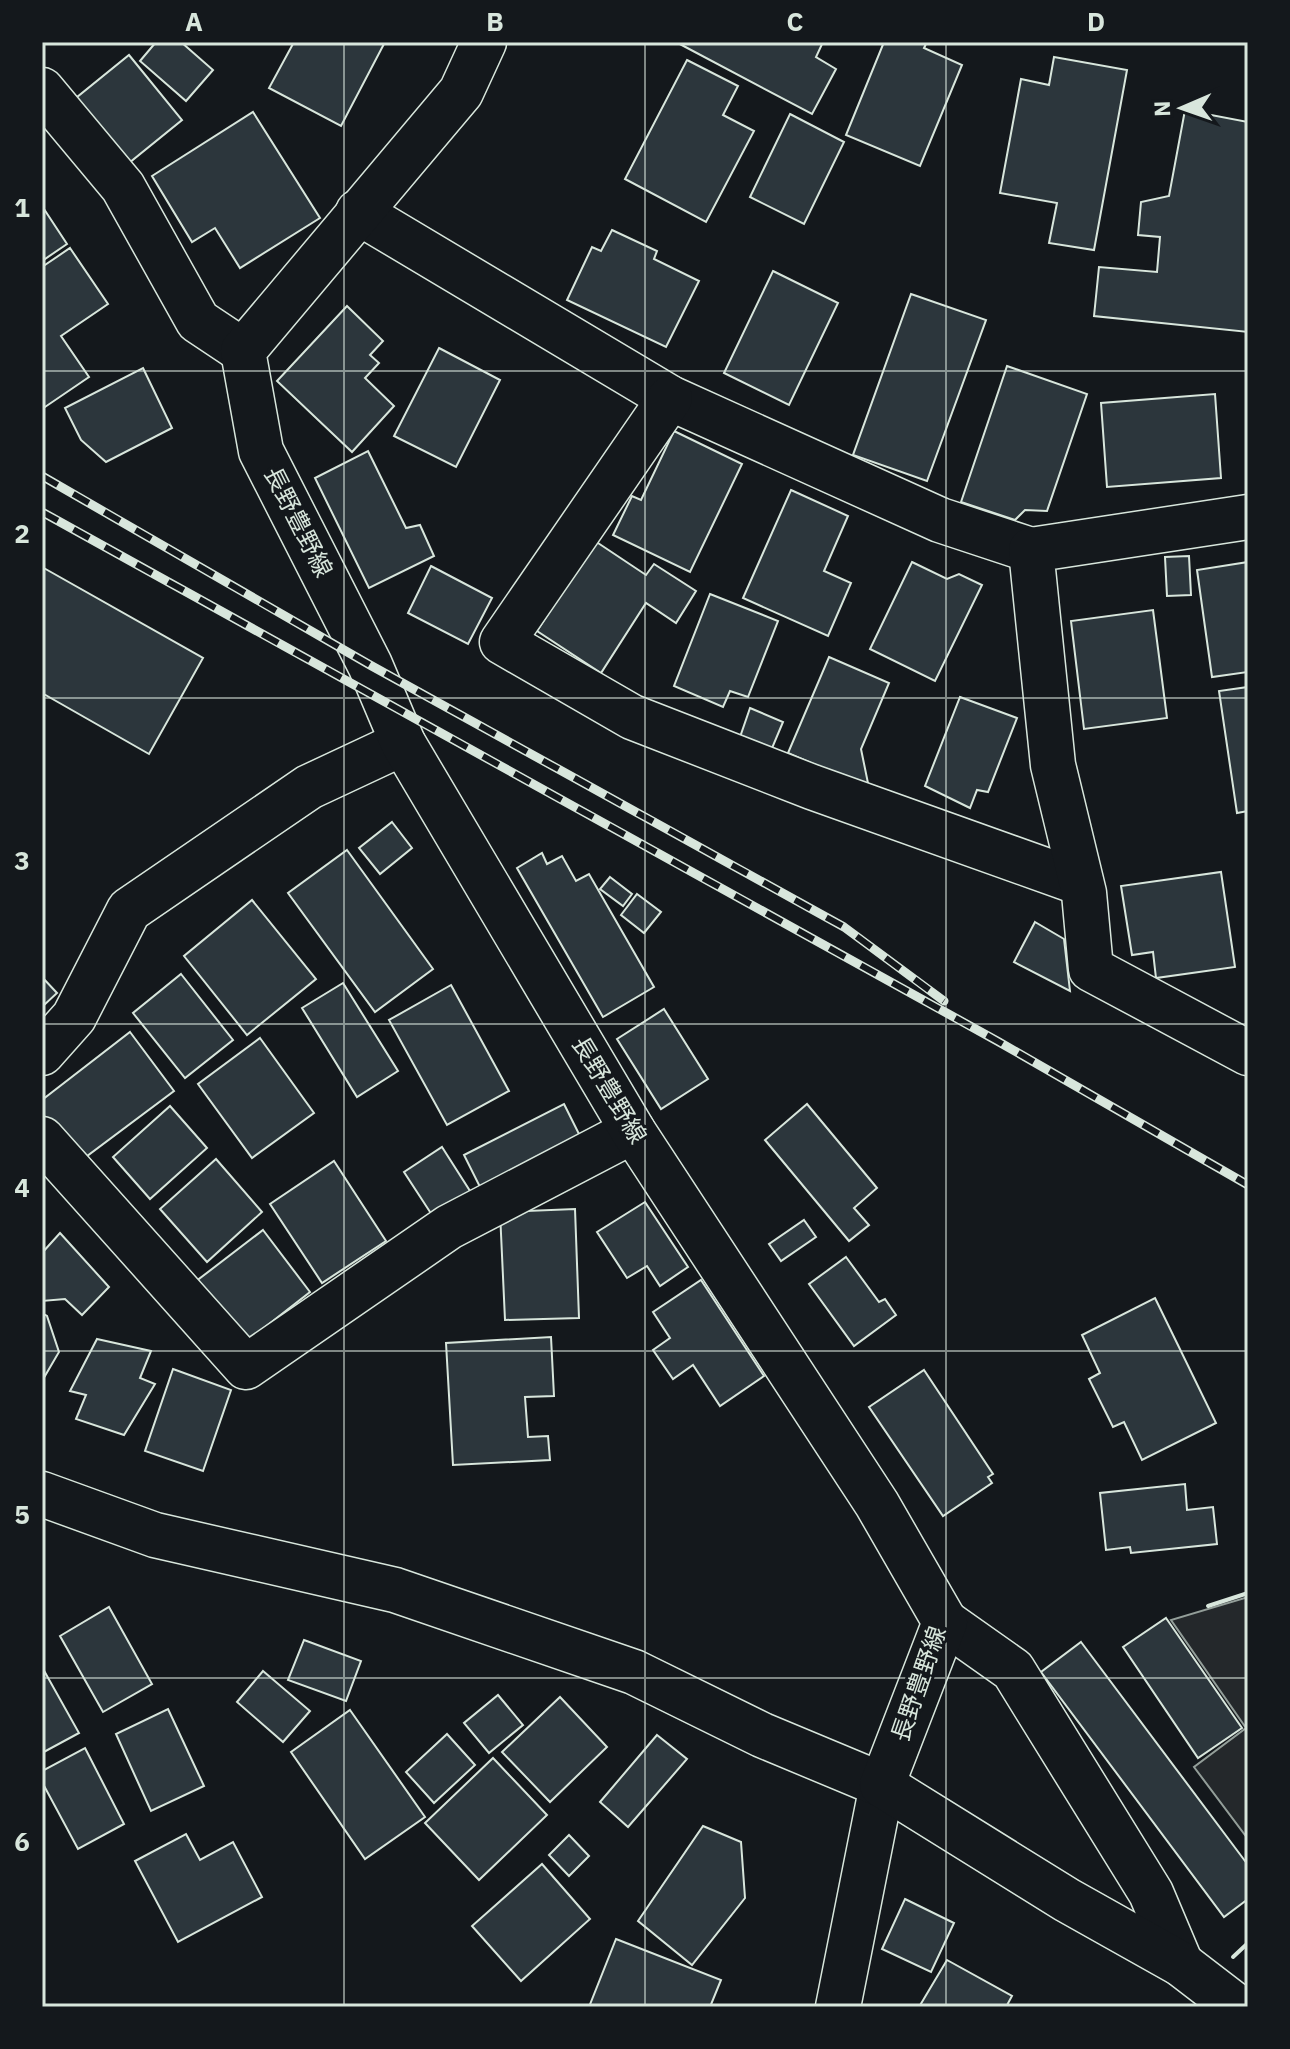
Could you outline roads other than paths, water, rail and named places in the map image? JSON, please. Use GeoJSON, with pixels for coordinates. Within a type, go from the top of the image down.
{"type":"FeatureCollection","features":[{"type":"Feature","properties":{"kind":"street"},"geometry":{"type":"LineString","coordinates":[[42,90],[123,187],[198,321],[243,351],[461,92],[484,42]]}},
{"type":"Feature","properties":{"kind":"street"},"geometry":{"type":"LineString","coordinates":[[358,212],[670,398],[940,520],[1031,550],[1248,517]]}},
{"type":"Feature","properties":{"kind":"street","name":"長野豊野線"},"geometry":{"type":"LineString","coordinates":[[243,351],[261,451],[370,665],[403,743],[633,1131],[877,1504],[945,1622],[882,1785],[838,2007]]}},
{"type":"Feature","properties":{"kind":"street"},"geometry":{"type":"LineString","coordinates":[[670,398],[502,642],[632,717],[812,787],[1081,883]]}},
{"type":"Feature","properties":{"kind":"street"},"geometry":{"type":"LineString","coordinates":[[1031,550],[1053,765],[1081,883],[1091,969],[1248,1053]]}},
{"type":"Feature","properties":{"kind":"street"},"geometry":{"type":"LineString","coordinates":[[42,1053],[74,1017],[129,910],[309,787],[403,743]]}},
{"type":"Feature","properties":{"kind":"street"},"geometry":{"type":"LineString","coordinates":[[42,1139],[246,1367],[449,1227],[633,1131]]}},
{"type":"Feature","properties":{"kind":"street"},"geometry":{"type":"LineString","coordinates":[[42,1494],[155,1535],[395,1590],[619,1667],[762,1735],[882,1785],[1067,1900],[1181,1964],[1237,2007]]}},
{"type":"Feature","properties":{"kind":"street"},"geometry":{"type":"LineString","coordinates":[[945,1622],[1013,1670],[1151,1893],[1181,1964]]}},
{"type":"Feature","properties":{"kind":"railway"},"geometry":{"type":"LineString","coordinates":[[42,476],[370,665],[844,927],[944,1001]]}},
{"type":"Feature","properties":{"kind":"railway"},"geometry":{"type":"LineString","coordinates":[[42,512],[999,1042],[1248,1185]]}}]}
